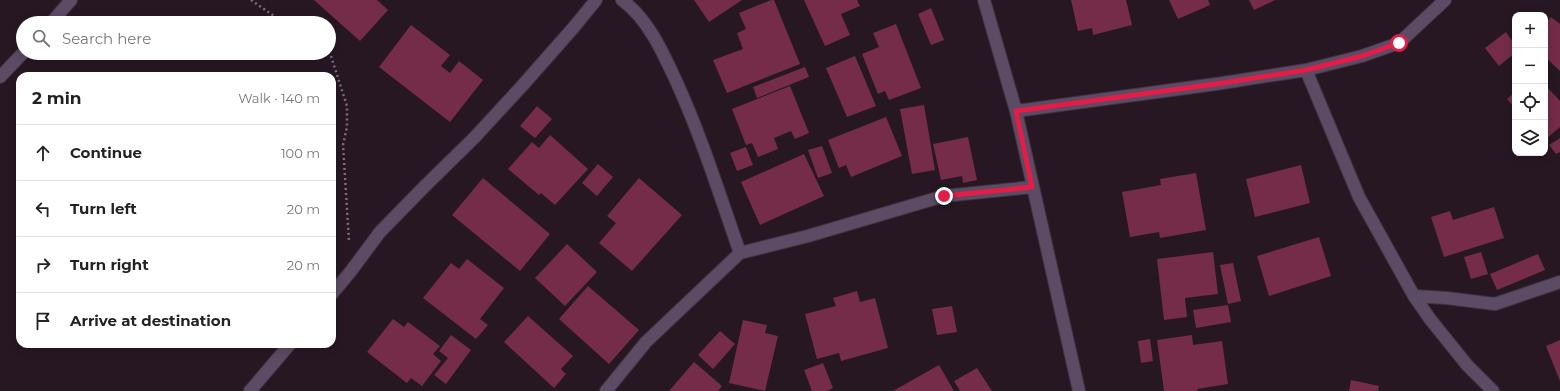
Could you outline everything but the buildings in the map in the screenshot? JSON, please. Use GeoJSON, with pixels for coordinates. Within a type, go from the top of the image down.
{"type":"FeatureCollection","features":[{"type":"Feature","properties":{"kind":"street"},"geometry":{"type":"LineString","coordinates":[[57,16],[71,0]]}},
{"type":"Feature","properties":{"kind":"street"},"geometry":{"type":"LineString","coordinates":[[336,289],[352,271],[380,232],[484,127],[574,27],[596,0]]}},
{"type":"Feature","properties":{"kind":"street"},"geometry":{"type":"LineString","coordinates":[[622,0],[637,13],[664,55],[694,120],[740,253]]}},
{"type":"Feature","properties":{"kind":"street"},"geometry":{"type":"LineString","coordinates":[[984,0],[1016,111],[1079,391]]}},
{"type":"Feature","properties":{"kind":"street"},"geometry":{"type":"LineString","coordinates":[[1016,111],[1216,84],[1306,70],[1362,56],[1399,43],[1445,0]]}},
{"type":"Feature","properties":{"kind":"street"},"geometry":{"type":"LineString","coordinates":[[0,77],[16,60]]}},
{"type":"Feature","properties":{"kind":"street"},"geometry":{"type":"LineString","coordinates":[[1306,70],[1359,197],[1414,296],[1430,319],[1467,365],[1492,391]]}},
{"type":"Feature","properties":{"kind":"street"},"geometry":{"type":"LineString","coordinates":[[606,391],[646,342],[740,253],[808,236],[944,196],[1032,187]]}},
{"type":"Feature","properties":{"kind":"street"},"geometry":{"type":"LineString","coordinates":[[1414,296],[1495,304],[1560,282]]}},
{"type":"Feature","properties":{"kind":"street"},"geometry":{"type":"LineString","coordinates":[[250,391],[287,348]]}},
{"type":"Feature","properties":{"kind":"path"},"geometry":{"type":"LineString","coordinates":[[251,0],[274,16]]}},
{"type":"Feature","properties":{"kind":"path"},"geometry":{"type":"LineString","coordinates":[[332,60],[347,106],[347,127],[343,145],[352,271]]}},
{"type":"Feature","properties":{"kind":"route"},"geometry":{"type":"LineString","coordinates":[[944,196],[1032,187],[1016,111],[1216,84],[1306,70],[1362,56],[1399,43]]}}]}
